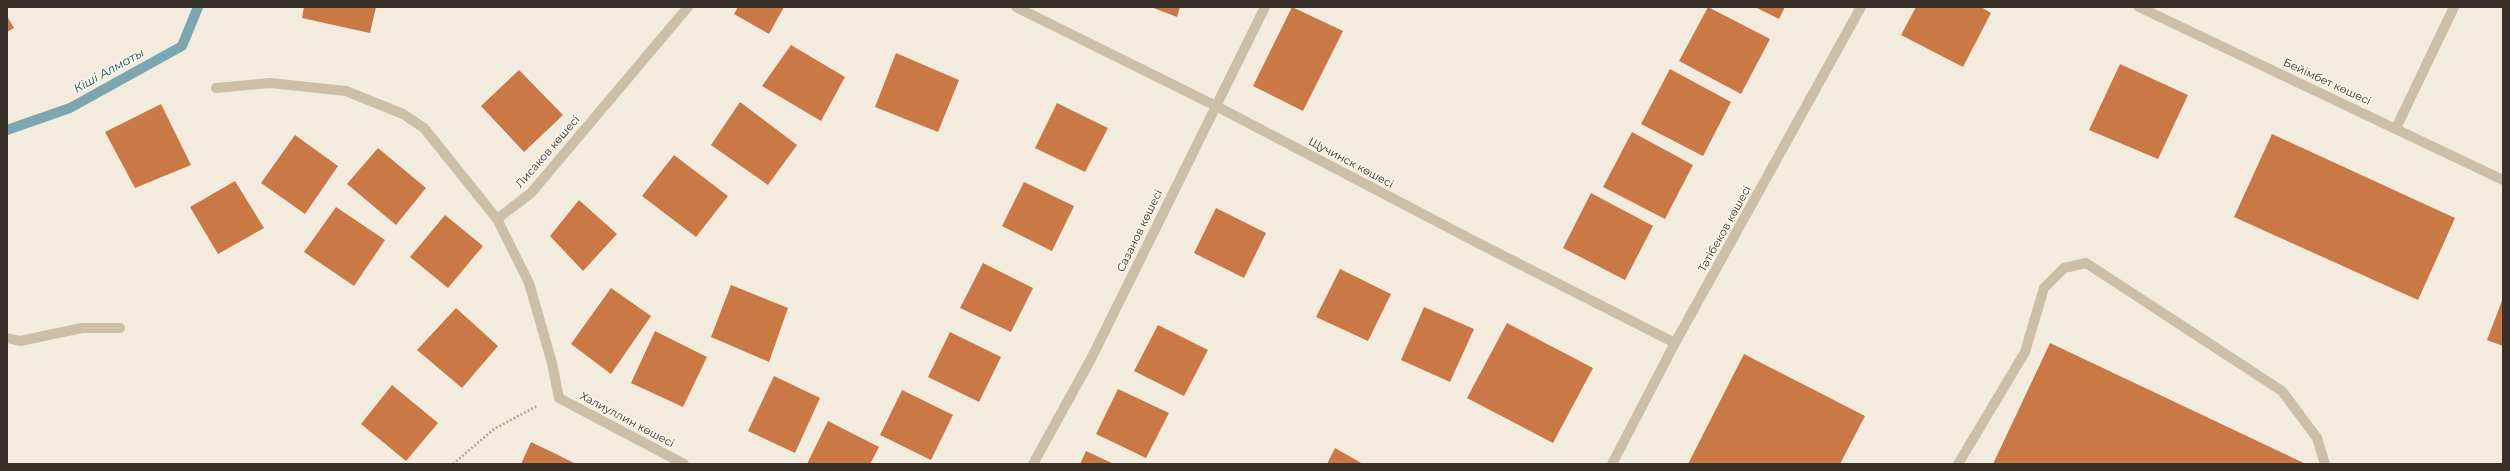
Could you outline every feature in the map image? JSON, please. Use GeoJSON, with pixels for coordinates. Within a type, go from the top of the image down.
{"type":"FeatureCollection","features":[{"type":"Feature","properties":{"kind":"street","name":"Лисаков көшесі"},"geometry":{"type":"LineString","coordinates":[[497,219],[531,193],[688,7]]}},
{"type":"Feature","properties":{"kind":"street","name":"Щучинск көшесі"},"geometry":{"type":"LineString","coordinates":[[1016,7],[1216,106],[1478,243],[1675,343]]}},
{"type":"Feature","properties":{"kind":"street","name":"Сазанов көшесі"},"geometry":{"type":"LineString","coordinates":[[1033,464],[1092,357],[1265,7]]}},
{"type":"Feature","properties":{"kind":"street","name":"Тәтібеков көшесі"},"geometry":{"type":"LineString","coordinates":[[1612,464],[1675,343],[1862,7]]}},
{"type":"Feature","properties":{"kind":"street","name":"Бейімбет көшесі"},"geometry":{"type":"LineString","coordinates":[[2139,7],[2503,180]]}},
{"type":"Feature","properties":{"kind":"street"},"geometry":{"type":"LineString","coordinates":[[2396,128],[2454,7]]}},
{"type":"Feature","properties":{"kind":"street"},"geometry":{"type":"LineString","coordinates":[[216,88],[270,83],[346,91],[403,114],[424,128],[497,219],[529,284],[552,363],[559,398]]}},
{"type":"Feature","properties":{"kind":"street"},"geometry":{"type":"LineString","coordinates":[[1958,464],[2025,352],[2044,288],[2064,268],[2086,263],[2282,390],[2317,438],[2325,464]]}},
{"type":"Feature","properties":{"kind":"street"},"geometry":{"type":"LineString","coordinates":[[7,338],[20,341],[82,328],[120,328]]}},
{"type":"Feature","properties":{"kind":"street","name":"Халиуллин көшесі"},"geometry":{"type":"LineString","coordinates":[[559,398],[684,464]]}},
{"type":"Feature","properties":{"kind":"path"},"geometry":{"type":"LineString","coordinates":[[452,464],[494,429],[538,405],[559,398]]}},
{"type":"Feature","properties":{"kind":"building"},"geometry":{"type":"Polygon","coordinates":[[[304,7],[376,7],[370,33],[302,18],[304,7]]]}},
{"type":"Feature","properties":{"kind":"building"},"geometry":{"type":"Polygon","coordinates":[[[738,7],[784,7],[769,34],[734,14],[738,7]]]}},
{"type":"Feature","properties":{"kind":"building"},"geometry":{"type":"Polygon","coordinates":[[[1151,7],[1180,7],[1177,17],[1151,7]]]}},
{"type":"Feature","properties":{"kind":"building"},"geometry":{"type":"Polygon","coordinates":[[[1292,7],[1343,31],[1303,111],[1253,86],[1292,7]]]}},
{"type":"Feature","properties":{"kind":"building"},"geometry":{"type":"Polygon","coordinates":[[[1708,7],[1770,39],[1741,94],[1679,61],[1708,7]]]}},
{"type":"Feature","properties":{"kind":"building"},"geometry":{"type":"Polygon","coordinates":[[[1755,7],[1785,7],[1779,19],[1755,7]]]}},
{"type":"Feature","properties":{"kind":"building"},"geometry":{"type":"Polygon","coordinates":[[[1916,7],[1981,7],[1991,13],[1963,67],[1901,35],[1916,7]]]}},
{"type":"Feature","properties":{"kind":"building"},"geometry":{"type":"Polygon","coordinates":[[[7,16],[14,28],[7,32],[7,16]]]}},
{"type":"Feature","properties":{"kind":"building"},"geometry":{"type":"Polygon","coordinates":[[[791,45],[845,77],[821,121],[762,86],[791,45]]]}},
{"type":"Feature","properties":{"kind":"building"},"geometry":{"type":"Polygon","coordinates":[[[896,53],[959,80],[938,132],[875,107],[896,53]]]}},
{"type":"Feature","properties":{"kind":"building"},"geometry":{"type":"Polygon","coordinates":[[[2120,64],[2188,95],[2158,159],[2089,130],[2120,64]]]}},
{"type":"Feature","properties":{"kind":"building"},"geometry":{"type":"Polygon","coordinates":[[[1670,69],[1731,102],[1703,156],[1641,124],[1670,69]]]}},
{"type":"Feature","properties":{"kind":"building"},"geometry":{"type":"Polygon","coordinates":[[[519,70],[563,115],[524,152],[481,106],[519,70]]]}},
{"type":"Feature","properties":{"kind":"building"},"geometry":{"type":"Polygon","coordinates":[[[740,102],[797,145],[768,185],[711,145],[740,102]]]}},
{"type":"Feature","properties":{"kind":"building"},"geometry":{"type":"Polygon","coordinates":[[[1057,103],[1108,128],[1085,172],[1035,148],[1057,103]]]}},
{"type":"Feature","properties":{"kind":"building"},"geometry":{"type":"Polygon","coordinates":[[[161,104],[191,165],[135,188],[105,132],[161,104]]]}},
{"type":"Feature","properties":{"kind":"building"},"geometry":{"type":"Polygon","coordinates":[[[1632,132],[1693,165],[1665,219],[1603,187],[1632,132]]]}},
{"type":"Feature","properties":{"kind":"building"},"geometry":{"type":"Polygon","coordinates":[[[2272,134],[2455,218],[2418,300],[2234,217],[2272,134]]]}},
{"type":"Feature","properties":{"kind":"building"},"geometry":{"type":"Polygon","coordinates":[[[295,135],[338,166],[305,214],[261,183],[295,135]]]}},
{"type":"Feature","properties":{"kind":"building"},"geometry":{"type":"Polygon","coordinates":[[[378,148],[426,188],[396,225],[347,184],[378,148]]]}},
{"type":"Feature","properties":{"kind":"building"},"geometry":{"type":"Polygon","coordinates":[[[674,155],[728,196],[696,237],[642,196],[674,155]]]}},
{"type":"Feature","properties":{"kind":"building"},"geometry":{"type":"Polygon","coordinates":[[[235,181],[264,228],[218,254],[190,207],[235,181]]]}},
{"type":"Feature","properties":{"kind":"building"},"geometry":{"type":"Polygon","coordinates":[[[1024,182],[1074,206],[1052,251],[1002,226],[1024,182]]]}},
{"type":"Feature","properties":{"kind":"building"},"geometry":{"type":"Polygon","coordinates":[[[1591,193],[1653,226],[1625,280],[1563,248],[1591,193]]]}},
{"type":"Feature","properties":{"kind":"building"},"geometry":{"type":"Polygon","coordinates":[[[579,200],[617,234],[583,271],[550,236],[579,200]]]}},
{"type":"Feature","properties":{"kind":"building"},"geometry":{"type":"Polygon","coordinates":[[[336,207],[385,240],[354,286],[304,252],[336,207]]]}},
{"type":"Feature","properties":{"kind":"building"},"geometry":{"type":"Polygon","coordinates":[[[1216,208],[1266,233],[1244,278],[1194,253],[1216,208]]]}},
{"type":"Feature","properties":{"kind":"building"},"geometry":{"type":"Polygon","coordinates":[[[445,215],[483,246],[448,288],[410,257],[445,215]]]}},
{"type":"Feature","properties":{"kind":"building"},"geometry":{"type":"Polygon","coordinates":[[[983,263],[1033,288],[1011,332],[960,308],[983,263]]]}},
{"type":"Feature","properties":{"kind":"building"},"geometry":{"type":"Polygon","coordinates":[[[1340,269],[1391,294],[1368,341],[1316,317],[1340,269]]]}},
{"type":"Feature","properties":{"kind":"building"},"geometry":{"type":"Polygon","coordinates":[[[731,285],[788,308],[769,362],[711,337],[731,285]]]}},
{"type":"Feature","properties":{"kind":"building"},"geometry":{"type":"Polygon","coordinates":[[[611,288],[651,316],[611,374],[571,344],[611,288]]]}},
{"type":"Feature","properties":{"kind":"building"},"geometry":{"type":"Polygon","coordinates":[[[2503,298],[2503,346],[2487,340],[2503,298]]]}},
{"type":"Feature","properties":{"kind":"building"},"geometry":{"type":"Polygon","coordinates":[[[1424,307],[1474,329],[1450,382],[1401,360],[1424,307]]]}},
{"type":"Feature","properties":{"kind":"building"},"geometry":{"type":"Polygon","coordinates":[[[456,308],[498,346],[462,388],[417,350],[456,308]]]}},
{"type":"Feature","properties":{"kind":"building"},"geometry":{"type":"Polygon","coordinates":[[[1507,323],[1593,368],[1553,443],[1467,398],[1507,323]]]}},
{"type":"Feature","properties":{"kind":"building"},"geometry":{"type":"Polygon","coordinates":[[[1158,325],[1208,350],[1184,396],[1134,371],[1158,325]]]}},
{"type":"Feature","properties":{"kind":"building"},"geometry":{"type":"Polygon","coordinates":[[[655,331],[707,357],[683,407],[631,383],[655,331]]]}},
{"type":"Feature","properties":{"kind":"building"},"geometry":{"type":"Polygon","coordinates":[[[950,332],[1001,357],[979,402],[928,377],[950,332]]]}},
{"type":"Feature","properties":{"kind":"building"},"geometry":{"type":"Polygon","coordinates":[[[2050,343],[2306,464],[1993,464],[2050,343]]]}},
{"type":"Feature","properties":{"kind":"building"},"geometry":{"type":"Polygon","coordinates":[[[1744,354],[1865,416],[1840,464],[1688,464],[1744,354]]]}},
{"type":"Feature","properties":{"kind":"building"},"geometry":{"type":"Polygon","coordinates":[[[774,376],[820,398],[795,453],[748,431],[774,376]]]}},
{"type":"Feature","properties":{"kind":"building"},"geometry":{"type":"Polygon","coordinates":[[[392,385],[438,423],[406,461],[361,424],[392,385]]]}},
{"type":"Feature","properties":{"kind":"building"},"geometry":{"type":"Polygon","coordinates":[[[1118,389],[1169,413],[1146,458],[1096,434],[1118,389]]]}},
{"type":"Feature","properties":{"kind":"building"},"geometry":{"type":"Polygon","coordinates":[[[902,390],[953,415],[931,460],[880,435],[902,390]]]}},
{"type":"Feature","properties":{"kind":"building"},"geometry":{"type":"Polygon","coordinates":[[[828,421],[879,447],[870,464],[807,464],[828,421]]]}},
{"type":"Feature","properties":{"kind":"building"},"geometry":{"type":"Polygon","coordinates":[[[531,442],[556,454],[576,464],[521,464],[531,442]]]}},
{"type":"Feature","properties":{"kind":"building"},"geometry":{"type":"Polygon","coordinates":[[[1335,448],[1363,464],[1327,464],[1335,448]]]}},
{"type":"Feature","properties":{"kind":"building"},"geometry":{"type":"Polygon","coordinates":[[[1086,451],[1114,464],[1080,464],[1086,451]]]}},
{"type":"Feature","properties":{"kind":"waterway","name":"Кіші Алматы"},"geometry":{"type":"LineString","coordinates":[[7,130],[70,108],[182,46],[198,7]]}}]}
